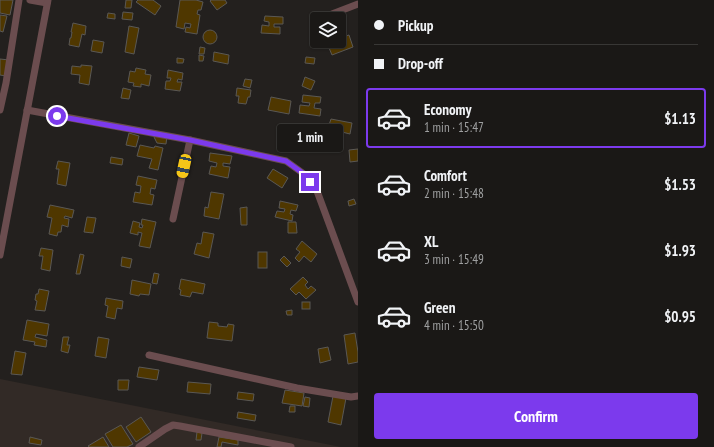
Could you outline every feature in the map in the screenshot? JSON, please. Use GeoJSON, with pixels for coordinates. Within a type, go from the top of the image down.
{"type":"FeatureCollection","features":[{"type":"Feature","properties":{"kind":"street"},"geometry":{"type":"LineString","coordinates":[[0,110],[6,83],[19,0]]}},
{"type":"Feature","properties":{"kind":"street"},"geometry":{"type":"LineString","coordinates":[[0,255],[1,242],[47,2],[30,0]]}},
{"type":"Feature","properties":{"kind":"street"},"geometry":{"type":"LineString","coordinates":[[337,12],[358,4]]}},
{"type":"Feature","properties":{"kind":"street"},"geometry":{"type":"LineString","coordinates":[[27,110],[190,140],[286,161],[304,174],[317,190],[358,302]]}},
{"type":"Feature","properties":{"kind":"street"},"geometry":{"type":"LineString","coordinates":[[173,219],[190,140]]}},
{"type":"Feature","properties":{"kind":"street"},"geometry":{"type":"LineString","coordinates":[[149,355],[297,388],[351,397],[358,396]]}},
{"type":"Feature","properties":{"kind":"street"},"geometry":{"type":"LineString","coordinates":[[139,447],[173,425],[291,447]]}},
{"type":"Feature","properties":{"kind":"shaded area"},"geometry":{"type":"Polygon","coordinates":[[[0,379],[341,447],[0,447],[0,379]]]}},
{"type":"Feature","properties":{"kind":"building"},"geometry":{"type":"Polygon","coordinates":[[[0,0],[13,0],[10,15],[0,13],[0,0]]]}},
{"type":"Feature","properties":{"kind":"building"},"geometry":{"type":"Polygon","coordinates":[[[126,0],[132,0],[131,8],[125,8],[126,0]]]}},
{"type":"Feature","properties":{"kind":"building"},"geometry":{"type":"Polygon","coordinates":[[[138,0],[153,0],[161,6],[155,15],[136,2],[138,0]]]}},
{"type":"Feature","properties":{"kind":"building"},"geometry":{"type":"Polygon","coordinates":[[[180,0],[196,0],[203,2],[201,10],[198,10],[197,14],[200,15],[197,34],[185,32],[186,27],[190,28],[191,24],[185,23],[184,29],[176,27],[180,0]]]}},
{"type":"Feature","properties":{"kind":"building"},"geometry":{"type":"Polygon","coordinates":[[[225,0],[227,3],[217,10],[210,1],[225,0]]]}},
{"type":"Feature","properties":{"kind":"building"},"geometry":{"type":"Polygon","coordinates":[[[123,12],[133,13],[132,20],[122,19],[123,12]]]}},
{"type":"Feature","properties":{"kind":"building"},"geometry":{"type":"Polygon","coordinates":[[[108,13],[115,14],[115,19],[107,18],[108,13]]]}},
{"type":"Feature","properties":{"kind":"building"},"geometry":{"type":"Polygon","coordinates":[[[0,15],[7,16],[3,32],[0,31],[0,15]]]}},
{"type":"Feature","properties":{"kind":"building"},"geometry":{"type":"Polygon","coordinates":[[[265,16],[283,17],[283,24],[274,24],[274,27],[280,27],[280,34],[261,33],[262,25],[269,26],[269,22],[264,21],[265,16]]]}},
{"type":"Feature","properties":{"kind":"building"},"geometry":{"type":"Polygon","coordinates":[[[73,23],[86,26],[85,35],[82,34],[79,47],[69,45],[73,23]]]}},
{"type":"Feature","properties":{"kind":"building"},"geometry":{"type":"Polygon","coordinates":[[[129,26],[139,28],[134,54],[125,52],[129,26]]]}},
{"type":"Feature","properties":{"kind":"building"},"geometry":{"type":"Polygon","coordinates":[[[210,30],[215,32],[217,37],[215,42],[210,44],[205,42],[203,37],[205,32],[210,30]]]}},
{"type":"Feature","properties":{"kind":"building"},"geometry":{"type":"Polygon","coordinates":[[[349,35],[353,47],[332,55],[329,48],[346,48],[346,36],[349,35]]]}},
{"type":"Feature","properties":{"kind":"building"},"geometry":{"type":"Polygon","coordinates":[[[93,40],[104,42],[102,53],[91,51],[93,40]]]}},
{"type":"Feature","properties":{"kind":"building"},"geometry":{"type":"Polygon","coordinates":[[[200,47],[205,48],[204,54],[199,54],[200,47]]]}},
{"type":"Feature","properties":{"kind":"building"},"geometry":{"type":"Polygon","coordinates":[[[214,52],[229,55],[228,64],[213,61],[214,52]]]}},
{"type":"Feature","properties":{"kind":"building"},"geometry":{"type":"Polygon","coordinates":[[[199,55],[204,56],[203,61],[199,61],[199,55]]]}},
{"type":"Feature","properties":{"kind":"building"},"geometry":{"type":"Polygon","coordinates":[[[306,57],[315,58],[314,64],[305,63],[306,57]]]}},
{"type":"Feature","properties":{"kind":"building"},"geometry":{"type":"Polygon","coordinates":[[[177,58],[184,59],[183,63],[177,63],[177,58]]]}},
{"type":"Feature","properties":{"kind":"building"},"geometry":{"type":"Polygon","coordinates":[[[0,59],[9,60],[6,76],[0,75],[0,59]]]}},
{"type":"Feature","properties":{"kind":"building"},"geometry":{"type":"Polygon","coordinates":[[[81,65],[92,66],[89,85],[79,83],[80,75],[71,74],[72,66],[81,67],[81,65]]]}},
{"type":"Feature","properties":{"kind":"building"},"geometry":{"type":"Polygon","coordinates":[[[136,68],[146,70],[145,74],[151,75],[149,86],[141,84],[141,87],[133,86],[134,83],[128,82],[130,71],[135,72],[136,68]]]}},
{"type":"Feature","properties":{"kind":"building"},"geometry":{"type":"Polygon","coordinates":[[[168,70],[183,73],[182,80],[178,79],[177,82],[182,82],[180,91],[165,89],[166,81],[170,81],[171,78],[167,78],[168,70]]]}},
{"type":"Feature","properties":{"kind":"building"},"geometry":{"type":"Polygon","coordinates":[[[305,77],[315,81],[311,90],[302,86],[305,77]]]}},
{"type":"Feature","properties":{"kind":"building"},"geometry":{"type":"Polygon","coordinates":[[[245,79],[252,80],[250,88],[243,86],[245,79]]]}},
{"type":"Feature","properties":{"kind":"building"},"geometry":{"type":"Polygon","coordinates":[[[123,88],[131,90],[129,99],[121,98],[123,88]]]}},
{"type":"Feature","properties":{"kind":"building"},"geometry":{"type":"Polygon","coordinates":[[[237,88],[251,90],[250,97],[248,97],[246,104],[238,103],[239,96],[236,96],[237,88]]]}},
{"type":"Feature","properties":{"kind":"building"},"geometry":{"type":"Polygon","coordinates":[[[303,95],[321,97],[320,103],[315,103],[314,108],[321,109],[320,116],[299,113],[300,105],[309,106],[310,103],[302,102],[303,95]]]}},
{"type":"Feature","properties":{"kind":"building"},"geometry":{"type":"Polygon","coordinates":[[[271,97],[291,101],[289,114],[268,110],[271,97]]]}},
{"type":"Feature","properties":{"kind":"building"},"geometry":{"type":"Polygon","coordinates":[[[331,119],[352,123],[350,134],[342,132],[343,128],[329,125],[331,119]]]}},
{"type":"Feature","properties":{"kind":"building"},"geometry":{"type":"Polygon","coordinates":[[[327,127],[335,128],[334,135],[326,133],[327,127]]]}},
{"type":"Feature","properties":{"kind":"building"},"geometry":{"type":"Polygon","coordinates":[[[129,133],[139,136],[136,147],[126,145],[129,133]]]}},
{"type":"Feature","properties":{"kind":"building"},"geometry":{"type":"Polygon","coordinates":[[[152,133],[167,136],[166,144],[157,143],[152,133]]]}},
{"type":"Feature","properties":{"kind":"building"},"geometry":{"type":"Polygon","coordinates":[[[140,145],[163,148],[158,170],[149,168],[152,159],[137,156],[140,145]]]}},
{"type":"Feature","properties":{"kind":"building"},"geometry":{"type":"Polygon","coordinates":[[[358,149],[358,161],[350,162],[349,150],[358,149]]]}},
{"type":"Feature","properties":{"kind":"building"},"geometry":{"type":"Polygon","coordinates":[[[210,153],[232,156],[230,164],[223,163],[223,166],[230,167],[228,178],[209,174],[211,166],[216,167],[217,163],[209,161],[210,153]]]}},
{"type":"Feature","properties":{"kind":"building"},"geometry":{"type":"Polygon","coordinates":[[[111,157],[123,159],[122,165],[110,163],[111,157]]]}},
{"type":"Feature","properties":{"kind":"building"},"geometry":{"type":"Polygon","coordinates":[[[58,161],[70,163],[66,186],[57,184],[59,169],[56,169],[58,161]]]}},
{"type":"Feature","properties":{"kind":"building"},"geometry":{"type":"Polygon","coordinates":[[[273,169],[288,178],[282,188],[267,178],[273,169]]]}},
{"type":"Feature","properties":{"kind":"building"},"geometry":{"type":"Polygon","coordinates":[[[138,176],[157,180],[155,189],[151,188],[150,194],[154,195],[152,205],[133,202],[135,192],[140,193],[141,186],[136,185],[138,176]]]}},
{"type":"Feature","properties":{"kind":"building"},"geometry":{"type":"Polygon","coordinates":[[[211,192],[224,194],[219,219],[204,216],[205,207],[208,208],[211,192]]]}},
{"type":"Feature","properties":{"kind":"building"},"geometry":{"type":"Polygon","coordinates":[[[354,199],[356,204],[349,206],[348,201],[354,199]]]}},
{"type":"Feature","properties":{"kind":"building"},"geometry":{"type":"Polygon","coordinates":[[[280,201],[298,205],[296,211],[291,210],[290,214],[293,215],[292,221],[275,217],[277,211],[284,212],[285,209],[279,208],[280,201]]]}},
{"type":"Feature","properties":{"kind":"building"},"geometry":{"type":"Polygon","coordinates":[[[50,205],[74,210],[72,218],[65,216],[64,218],[69,219],[68,227],[62,225],[61,232],[58,232],[57,236],[49,234],[52,218],[47,217],[50,205]]]}},
{"type":"Feature","properties":{"kind":"building"},"geometry":{"type":"Polygon","coordinates":[[[247,207],[247,225],[241,225],[240,208],[247,207]]]}},
{"type":"Feature","properties":{"kind":"building"},"geometry":{"type":"Polygon","coordinates":[[[87,217],[96,218],[93,233],[84,232],[87,217]]]}},
{"type":"Feature","properties":{"kind":"building"},"geometry":{"type":"Polygon","coordinates":[[[142,219],[156,222],[150,248],[139,246],[142,233],[138,232],[138,235],[130,233],[133,221],[140,223],[139,227],[142,228],[142,219]]]}},
{"type":"Feature","properties":{"kind":"building"},"geometry":{"type":"Polygon","coordinates":[[[288,222],[296,222],[297,233],[288,233],[288,222]]]}},
{"type":"Feature","properties":{"kind":"building"},"geometry":{"type":"Polygon","coordinates":[[[203,232],[214,234],[209,258],[194,254],[197,243],[201,244],[203,232]]]}},
{"type":"Feature","properties":{"kind":"building"},"geometry":{"type":"Polygon","coordinates":[[[302,241],[317,254],[311,262],[304,256],[299,262],[295,258],[300,252],[296,249],[302,241]]]}},
{"type":"Feature","properties":{"kind":"building"},"geometry":{"type":"Polygon","coordinates":[[[41,248],[53,250],[50,271],[41,269],[43,256],[39,256],[41,248]]]}},
{"type":"Feature","properties":{"kind":"building"},"geometry":{"type":"Polygon","coordinates":[[[258,252],[267,252],[267,268],[258,268],[258,252]]]}},
{"type":"Feature","properties":{"kind":"building"},"geometry":{"type":"Polygon","coordinates":[[[80,254],[84,255],[80,274],[76,274],[80,254]]]}},
{"type":"Feature","properties":{"kind":"building"},"geometry":{"type":"Polygon","coordinates":[[[284,256],[291,263],[287,267],[280,260],[284,256]]]}},
{"type":"Feature","properties":{"kind":"building"},"geometry":{"type":"Polygon","coordinates":[[[122,257],[132,259],[130,268],[121,266],[122,257]]]}},
{"type":"Feature","properties":{"kind":"building"},"geometry":{"type":"Polygon","coordinates":[[[154,273],[159,274],[157,284],[152,283],[154,273]]]}},
{"type":"Feature","properties":{"kind":"building"},"geometry":{"type":"Polygon","coordinates":[[[303,277],[308,282],[305,285],[308,289],[311,286],[316,290],[306,299],[299,292],[296,295],[290,289],[303,277]]]}},
{"type":"Feature","properties":{"kind":"building"},"geometry":{"type":"Polygon","coordinates":[[[181,279],[205,284],[203,294],[192,292],[190,297],[180,295],[181,290],[179,289],[181,279]]]}},
{"type":"Feature","properties":{"kind":"building"},"geometry":{"type":"Polygon","coordinates":[[[132,280],[151,284],[149,295],[140,294],[139,296],[130,294],[132,280]]]}},
{"type":"Feature","properties":{"kind":"building"},"geometry":{"type":"Polygon","coordinates":[[[39,289],[49,291],[45,311],[35,310],[37,301],[35,300],[36,294],[38,294],[39,289]]]}},
{"type":"Feature","properties":{"kind":"building"},"geometry":{"type":"Polygon","coordinates":[[[106,298],[123,301],[122,309],[117,308],[115,319],[106,317],[108,306],[105,305],[106,298]]]}},
{"type":"Feature","properties":{"kind":"building"},"geometry":{"type":"Polygon","coordinates":[[[302,302],[310,302],[310,309],[302,309],[302,302]]]}},
{"type":"Feature","properties":{"kind":"building"},"geometry":{"type":"Polygon","coordinates":[[[292,310],[292,315],[287,315],[286,311],[292,310]]]}},
{"type":"Feature","properties":{"kind":"building"},"geometry":{"type":"Polygon","coordinates":[[[27,320],[49,324],[47,336],[36,334],[35,337],[47,340],[46,347],[34,345],[35,342],[23,340],[27,320]]]}},
{"type":"Feature","properties":{"kind":"building"},"geometry":{"type":"Polygon","coordinates":[[[209,322],[218,323],[218,326],[227,327],[228,324],[234,325],[232,341],[207,338],[209,322]]]}},
{"type":"Feature","properties":{"kind":"building"},"geometry":{"type":"Polygon","coordinates":[[[355,333],[358,362],[348,364],[344,335],[355,333]]]}},
{"type":"Feature","properties":{"kind":"building"},"geometry":{"type":"Polygon","coordinates":[[[63,337],[69,337],[67,345],[70,345],[68,353],[61,351],[63,337]]]}},
{"type":"Feature","properties":{"kind":"building"},"geometry":{"type":"Polygon","coordinates":[[[98,337],[109,339],[106,358],[95,356],[98,337]]]}},
{"type":"Feature","properties":{"kind":"building"},"geometry":{"type":"Polygon","coordinates":[[[328,347],[331,360],[320,363],[318,349],[328,347]]]}},
{"type":"Feature","properties":{"kind":"building"},"geometry":{"type":"Polygon","coordinates":[[[15,351],[26,353],[22,375],[11,374],[15,351]]]}},
{"type":"Feature","properties":{"kind":"building"},"geometry":{"type":"Polygon","coordinates":[[[139,367],[159,370],[157,380],[137,377],[139,367]]]}},
{"type":"Feature","properties":{"kind":"building"},"geometry":{"type":"Polygon","coordinates":[[[118,380],[129,380],[128,390],[118,390],[118,380]]]}},
{"type":"Feature","properties":{"kind":"building"},"geometry":{"type":"Polygon","coordinates":[[[188,382],[211,384],[210,394],[187,392],[188,382]]]}},
{"type":"Feature","properties":{"kind":"building"},"geometry":{"type":"Polygon","coordinates":[[[285,390],[304,393],[302,406],[282,403],[285,390]]]}},
{"type":"Feature","properties":{"kind":"building"},"geometry":{"type":"Polygon","coordinates":[[[238,392],[254,394],[253,401],[237,399],[238,392]]]}},
{"type":"Feature","properties":{"kind":"building"},"geometry":{"type":"Polygon","coordinates":[[[333,396],[346,398],[341,425],[328,422],[333,396]]]}},
{"type":"Feature","properties":{"kind":"building"},"geometry":{"type":"Polygon","coordinates":[[[305,397],[310,398],[309,407],[303,406],[305,397]]]}},
{"type":"Feature","properties":{"kind":"building"},"geometry":{"type":"Polygon","coordinates":[[[290,406],[295,406],[295,412],[289,412],[290,406]]]}},
{"type":"Feature","properties":{"kind":"building"},"geometry":{"type":"Polygon","coordinates":[[[238,412],[256,415],[255,421],[237,418],[238,412]]]}},
{"type":"Feature","properties":{"kind":"building"},"geometry":{"type":"Polygon","coordinates":[[[141,417],[151,432],[136,442],[126,427],[141,417]]]}},
{"type":"Feature","properties":{"kind":"building"},"geometry":{"type":"Polygon","coordinates":[[[121,425],[133,444],[127,447],[113,447],[105,434],[121,425]]]}},
{"type":"Feature","properties":{"kind":"building"},"geometry":{"type":"Polygon","coordinates":[[[197,432],[202,433],[201,440],[196,440],[197,432]]]}},
{"type":"Feature","properties":{"kind":"building"},"geometry":{"type":"Polygon","coordinates":[[[30,437],[42,440],[41,445],[29,443],[30,437]]]}},
{"type":"Feature","properties":{"kind":"building"},"geometry":{"type":"Polygon","coordinates":[[[103,437],[109,447],[88,446],[103,437]]]}},
{"type":"Feature","properties":{"kind":"building"},"geometry":{"type":"Polygon","coordinates":[[[219,437],[238,440],[238,445],[222,442],[221,447],[217,447],[219,437]]]}},
{"type":"Feature","properties":{"kind":"route"},"geometry":{"type":"LineString","coordinates":[[57,116],[190,140],[286,161],[304,174],[310,182]]}}]}
